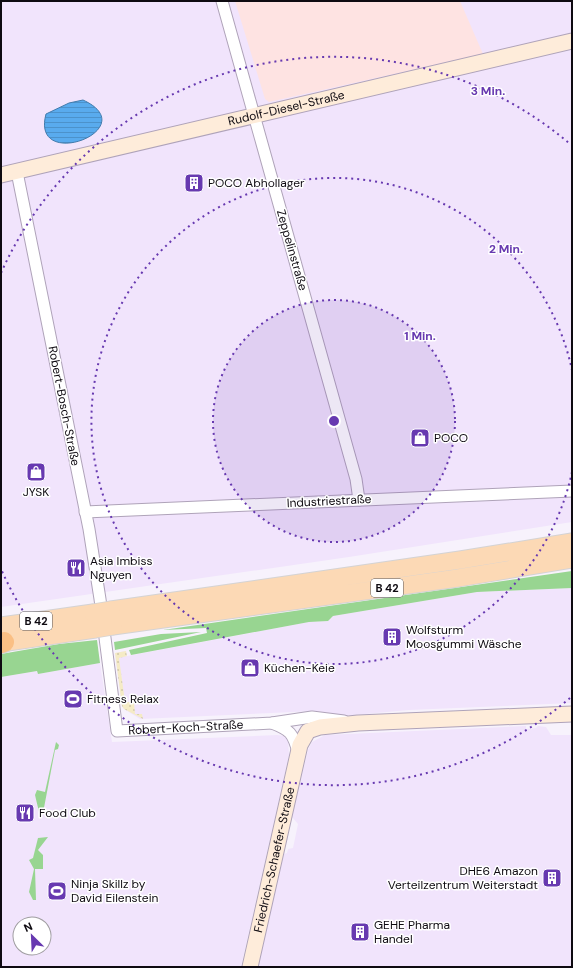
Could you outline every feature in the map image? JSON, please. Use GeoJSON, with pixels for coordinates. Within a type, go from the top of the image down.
{"type":"FeatureCollection","features":[{"type":"Feature","properties":{"kind":"main road","name":"B 42"},"geometry":{"type":"LineString","coordinates":[[2,639],[98,628],[112,618],[572,542]]}},
{"type":"Feature","properties":{"kind":"main road","name":"B 42"},"geometry":{"type":"LineString","coordinates":[[112,618],[458,578],[572,559]]}},
{"type":"Feature","properties":{"kind":"street","name":"Zeppelinstraße"},"geometry":{"type":"LineString","coordinates":[[222,1],[355,474],[359,500]]}},
{"type":"Feature","properties":{"kind":"street","name":"Rudolf-Diesel-Straße"},"geometry":{"type":"LineString","coordinates":[[1,175],[572,41]]}},
{"type":"Feature","properties":{"kind":"street","name":"Robert-Bosch-Straße"},"geometry":{"type":"LineString","coordinates":[[17,172],[85,512],[98,628]]}},
{"type":"Feature","properties":{"kind":"street","name":"Industriestraße"},"geometry":{"type":"LineString","coordinates":[[85,512],[572,491]]}},
{"type":"Feature","properties":{"kind":"street","name":"Robert-Koch-Straße"},"geometry":{"type":"LineString","coordinates":[[98,628],[118,731],[272,723],[300,718],[319,717],[358,724]]}},
{"type":"Feature","properties":{"kind":"street","name":"Robert-Koch-Straße"},"geometry":{"type":"LineString","coordinates":[[298,752],[305,735],[313,728],[358,724],[572,714]]}},
{"type":"Feature","properties":{"kind":"street","name":"Robert-Koch-Straße"},"geometry":{"type":"LineString","coordinates":[[272,723],[287,729],[292,733],[298,752]]}},
{"type":"Feature","properties":{"kind":"street","name":"Friedrich-Schaefer-Straße"},"geometry":{"type":"LineString","coordinates":[[250,967],[298,752]]}},
{"type":"Feature","properties":{"kind":"shaded area"},"geometry":{"type":"Polygon","coordinates":[[[1,1],[572,1],[572,522],[349,557],[1,607],[1,1]],[[69,103],[46,114],[54,141],[64,144],[88,138],[69,103]]]}},
{"type":"Feature","properties":{"kind":"shaded area"},"geometry":{"type":"Polygon","coordinates":[[[235,1],[460,1],[483,54],[269,102],[265,99],[235,1]]]}},
{"type":"Feature","properties":{"kind":"shaded area"},"geometry":{"type":"Polygon","coordinates":[[[572,588],[572,703],[409,710],[332,717],[329,713],[316,711],[140,719],[124,709],[122,706],[115,653],[126,651],[127,656],[309,622],[328,621],[333,616],[477,592],[572,588]]]}},
{"type":"Feature","properties":{"kind":"shaded area"},"geometry":{"type":"Polygon","coordinates":[[[100,663],[112,742],[277,735],[284,736],[288,740],[289,755],[241,967],[1,967],[1,677],[37,671],[38,674],[100,663]]]}},
{"type":"Feature","properties":{"kind":"shaded area"},"geometry":{"type":"Polygon","coordinates":[[[526,726],[526,729],[536,728],[538,726],[546,727],[551,735],[572,735],[572,967],[258,967],[284,854],[287,853],[288,849],[293,848],[298,824],[292,817],[308,750],[312,742],[325,735],[526,726]]]}},
{"type":"Feature","properties":{"kind":"green space"},"geometry":{"type":"Polygon","coordinates":[[[572,571],[572,588],[477,592],[333,616],[328,621],[309,622],[131,655],[129,650],[207,633],[206,628],[163,630],[572,571]]]}},
{"type":"Feature","properties":{"kind":"green space"},"geometry":{"type":"Polygon","coordinates":[[[201,632],[115,650],[114,642],[161,634],[201,632]]]}},
{"type":"Feature","properties":{"kind":"green space"},"geometry":{"type":"Polygon","coordinates":[[[97,640],[100,663],[38,674],[37,671],[1,677],[1,654],[59,644],[97,640]]]}},
{"type":"Feature","properties":{"kind":"green space"},"geometry":{"type":"Polygon","coordinates":[[[56,742],[59,745],[58,749],[55,750],[43,813],[39,812],[35,795],[37,790],[45,792],[56,742]]]}},
{"type":"Feature","properties":{"kind":"green space"},"geometry":{"type":"Polygon","coordinates":[[[48,837],[38,850],[43,855],[43,869],[35,869],[36,900],[33,900],[29,892],[34,869],[29,860],[33,858],[38,838],[48,837]]]}},
{"type":"Feature","properties":{"kind":"sand"},"geometry":{"type":"Polygon","coordinates":[[[126,651],[127,656],[119,658],[125,702],[134,702],[135,714],[142,714],[143,719],[124,709],[122,706],[115,653],[126,651]]]}},
{"type":"Feature","properties":{"kind":"water"},"geometry":{"type":"Polygon","coordinates":[[[83,100],[99,111],[102,123],[95,133],[82,140],[67,143],[54,141],[46,132],[46,114],[69,103],[83,100]]]}},
{"type":"Feature","properties":{"kind":"place","name":"POCO Abhollager"},"geometry":{"type":"Point","coordinates":[194,183]}},
{"type":"Feature","properties":{"kind":"place","name":"POCO"},"geometry":{"type":"Point","coordinates":[420,438]}},
{"type":"Feature","properties":{"kind":"place","name":"JYSK"},"geometry":{"type":"Point","coordinates":[36,472]}},
{"type":"Feature","properties":{"kind":"place","name":"Asia Imbiss Nguyen"},"geometry":{"type":"Point","coordinates":[76,568]}},
{"type":"Feature","properties":{"kind":"place","name":"Wolfsturm Moosgummi Wäsche"},"geometry":{"type":"Point","coordinates":[392,637]}},
{"type":"Feature","properties":{"kind":"place","name":"Küchen-Keie"},"geometry":{"type":"Point","coordinates":[250,668]}},
{"type":"Feature","properties":{"kind":"place","name":"Fitness Relax"},"geometry":{"type":"Point","coordinates":[73,699]}},
{"type":"Feature","properties":{"kind":"place","name":"Food Club"},"geometry":{"type":"Point","coordinates":[25,813]}},
{"type":"Feature","properties":{"kind":"place","name":"DHE6 Amazon Verteilzentrum Weiterstadt"},"geometry":{"type":"Point","coordinates":[552,878]}},
{"type":"Feature","properties":{"kind":"place","name":"Ninja Skillz by David Eilenstein"},"geometry":{"type":"Point","coordinates":[57,891]}},
{"type":"Feature","properties":{"kind":"place","name":"GEHE Pharma Handel"},"geometry":{"type":"Point","coordinates":[360,932]}}]}
